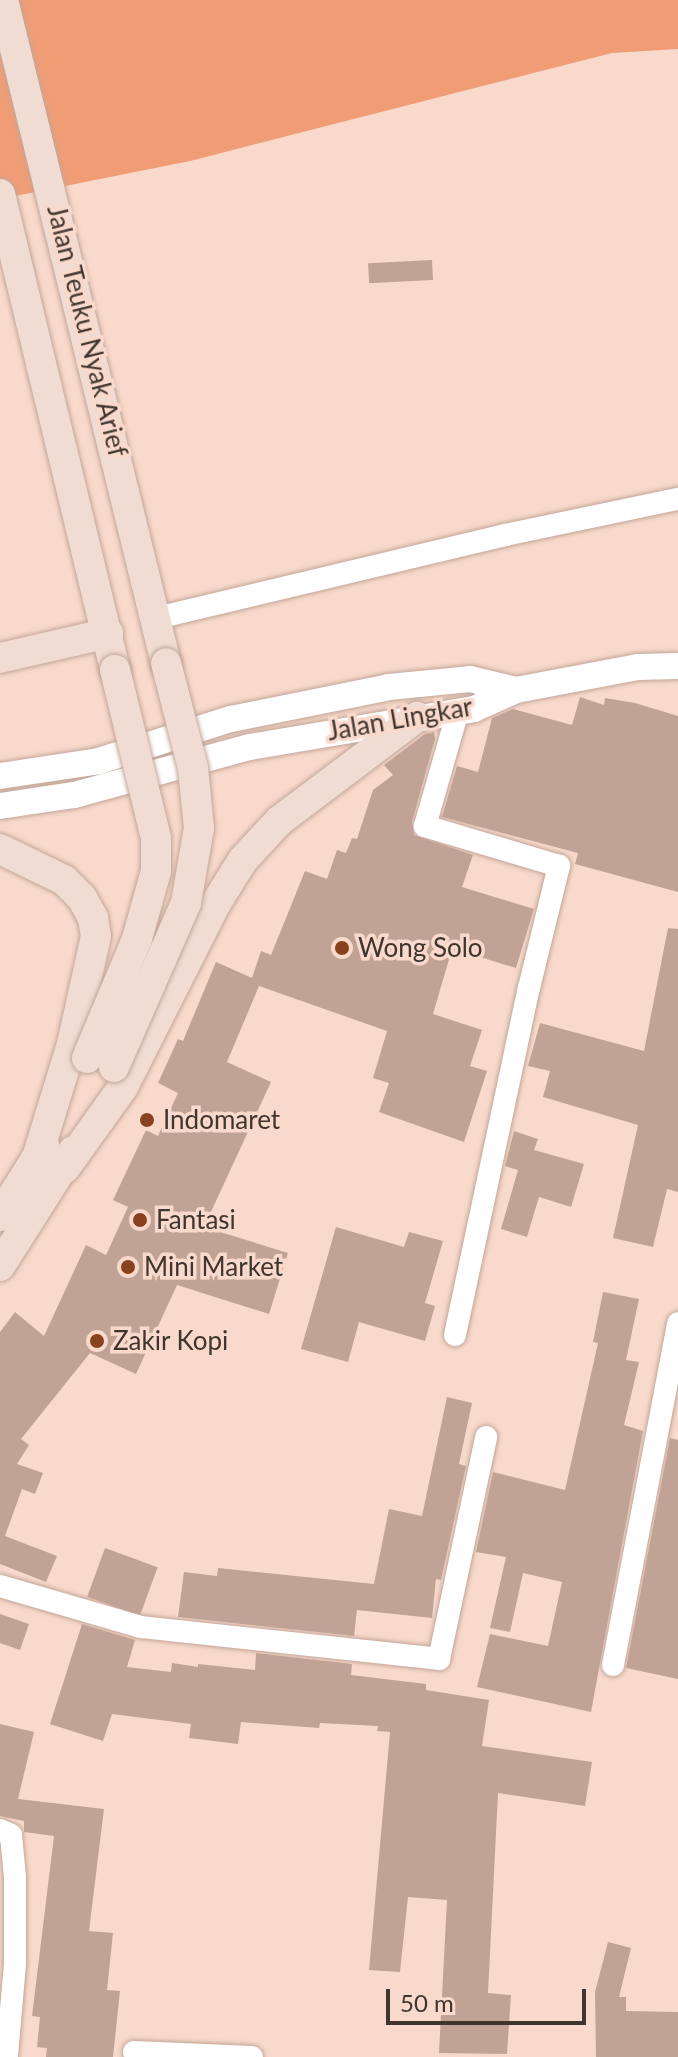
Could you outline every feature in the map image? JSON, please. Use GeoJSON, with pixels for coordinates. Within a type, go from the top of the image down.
{"type":"FeatureCollection","features":[{"type":"Feature","properties":{"kind":"main road","name":"Jalan Teuku Nyak Arief"},"geometry":{"type":"LineString","coordinates":[[3,0],[120,462],[193,768],[199,828],[186,903],[100,1062]]}},
{"type":"Feature","properties":{"kind":"main road","name":"Jalan Teuku Nyak Arief"},"geometry":{"type":"LineString","coordinates":[[0,194],[156,838],[156,871],[100,1062]]}},
{"type":"Feature","properties":{"kind":"main road"},"geometry":{"type":"LineString","coordinates":[[0,658],[108,633]]}},
{"type":"Feature","properties":{"kind":"main road"},"geometry":{"type":"LineString","coordinates":[[0,1266],[123,1087],[216,903],[243,860],[279,821],[417,717]]}},
{"type":"Feature","properties":{"kind":"main road"},"geometry":{"type":"LineString","coordinates":[[0,849],[64,880],[82,898],[93,918],[96,936],[72,1044],[35,1164]]}},
{"type":"Feature","properties":{"kind":"main road"},"geometry":{"type":"LineString","coordinates":[[0,1216],[100,1062]]}},
{"type":"Feature","properties":{"kind":"main road"},"geometry":{"type":"LineString","coordinates":[[65,1168],[100,1062]]}},
{"type":"Feature","properties":{"kind":"street"},"geometry":{"type":"LineString","coordinates":[[157,618],[505,535],[678,499]]}},
{"type":"Feature","properties":{"kind":"street"},"geometry":{"type":"LineString","coordinates":[[516,690],[638,667],[678,666]]}},
{"type":"Feature","properties":{"kind":"street","name":"Jalan Lingkar"},"geometry":{"type":"LineString","coordinates":[[0,776],[99,761],[231,719],[389,687],[470,679],[516,690]]}},
{"type":"Feature","properties":{"kind":"street","name":"Jalan Lingkar"},"geometry":{"type":"LineString","coordinates":[[0,806],[74,795],[250,747],[474,709],[516,690]]}},
{"type":"Feature","properties":{"kind":"street"},"geometry":{"type":"LineString","coordinates":[[455,1335],[529,988],[559,866],[425,826],[458,711]]}},
{"type":"Feature","properties":{"kind":"street"},"geometry":{"type":"LineString","coordinates":[[613,1665],[678,1323]]}},
{"type":"Feature","properties":{"kind":"street"},"geometry":{"type":"LineString","coordinates":[[0,1586],[141,1627],[439,1659],[486,1437]]}},
{"type":"Feature","properties":{"kind":"street"},"geometry":{"type":"LineString","coordinates":[[0,1830],[11,1835],[15,1877],[15,1964],[7,2055]]}},
{"type":"Feature","properties":{"kind":"street"},"geometry":{"type":"LineString","coordinates":[[134,2052],[252,2057]]}},
{"type":"Feature","properties":{"kind":"shaded area"},"geometry":{"type":"Polygon","coordinates":[[[0,0],[678,0],[678,49],[612,53],[190,161],[0,199],[0,0]]]}},
{"type":"Feature","properties":{"kind":"building"},"geometry":{"type":"Polygon","coordinates":[[[432,260],[433,280],[369,283],[368,263],[432,260]]]}},
{"type":"Feature","properties":{"kind":"building"},"geometry":{"type":"Polygon","coordinates":[[[580,697],[604,705],[605,698],[635,703],[678,716],[678,892],[575,864],[578,853],[442,817],[457,766],[478,772],[492,718],[513,709],[572,725],[580,697]]]}},
{"type":"Feature","properties":{"kind":"building"},"geometry":{"type":"Polygon","coordinates":[[[434,732],[435,739],[412,822],[414,835],[473,855],[462,887],[534,909],[516,968],[464,952],[462,960],[450,956],[433,1014],[482,1030],[470,1066],[487,1071],[464,1142],[379,1112],[389,1083],[373,1078],[387,1031],[259,986],[227,1062],[271,1082],[204,1227],[288,1253],[269,1314],[177,1285],[136,1374],[90,1353],[21,1439],[29,1445],[17,1464],[43,1473],[35,1494],[22,1489],[5,1536],[57,1556],[46,1582],[0,1564],[0,1332],[15,1312],[44,1336],[86,1245],[106,1255],[128,1207],[113,1200],[146,1130],[158,1136],[178,1093],[158,1083],[178,1039],[183,1041],[216,962],[252,978],[261,951],[271,955],[305,871],[327,879],[337,850],[346,853],[352,838],[357,839],[373,790],[393,775],[384,765],[425,734],[434,732]]]}},
{"type":"Feature","properties":{"kind":"building"},"geometry":{"type":"Polygon","coordinates":[[[668,928],[678,929],[678,1192],[667,1189],[653,1247],[613,1238],[638,1125],[543,1097],[550,1071],[528,1066],[540,1023],[644,1051],[668,928]]]}},
{"type":"Feature","properties":{"kind":"building"},"geometry":{"type":"Polygon","coordinates":[[[514,1131],[538,1139],[534,1150],[584,1164],[571,1207],[539,1197],[527,1237],[501,1229],[518,1170],[505,1166],[514,1131]]]}},
{"type":"Feature","properties":{"kind":"building"},"geometry":{"type":"Polygon","coordinates":[[[336,1227],[404,1247],[409,1232],[443,1241],[425,1303],[435,1306],[425,1341],[359,1322],[348,1362],[301,1349],[336,1227]]]}},
{"type":"Feature","properties":{"kind":"building"},"geometry":{"type":"Polygon","coordinates":[[[603,1292],[639,1299],[626,1360],[639,1362],[624,1425],[643,1431],[591,1712],[477,1687],[490,1634],[548,1646],[562,1582],[523,1573],[510,1632],[490,1628],[506,1557],[476,1552],[493,1472],[565,1490],[598,1343],[593,1342],[603,1292]]]}},
{"type":"Feature","properties":{"kind":"building"},"geometry":{"type":"Polygon","coordinates":[[[447,1397],[472,1403],[459,1464],[466,1466],[441,1580],[436,1579],[432,1618],[357,1610],[354,1636],[178,1617],[184,1572],[217,1576],[218,1568],[374,1584],[389,1509],[422,1516],[447,1397]]]}},
{"type":"Feature","properties":{"kind":"building"},"geometry":{"type":"Polygon","coordinates":[[[670,1438],[678,1440],[678,1679],[626,1668],[670,1438]]]}},
{"type":"Feature","properties":{"kind":"building"},"geometry":{"type":"Polygon","coordinates":[[[105,1548],[158,1567],[140,1616],[87,1597],[105,1548]]]}},
{"type":"Feature","properties":{"kind":"building"},"geometry":{"type":"Polygon","coordinates":[[[0,1614],[29,1624],[20,1650],[0,1643],[0,1614]]]}},
{"type":"Feature","properties":{"kind":"building"},"geometry":{"type":"Polygon","coordinates":[[[82,1624],[135,1640],[127,1667],[171,1672],[172,1663],[255,1670],[256,1653],[352,1664],[351,1675],[426,1684],[426,1690],[489,1700],[482,1746],[592,1762],[585,1806],[498,1793],[488,1993],[511,1995],[507,2054],[439,2053],[447,1900],[408,1897],[400,1972],[369,1970],[390,1732],[377,1731],[378,1726],[320,1723],[319,1728],[241,1722],[238,1744],[189,1738],[191,1724],[112,1714],[103,1741],[50,1724],[82,1624]]]}},
{"type":"Feature","properties":{"kind":"building"},"geometry":{"type":"Polygon","coordinates":[[[0,1724],[34,1732],[18,1799],[104,1809],[89,1931],[113,1933],[107,1990],[120,1991],[113,2057],[46,2057],[47,2048],[37,2047],[40,2017],[32,2016],[54,1836],[24,1832],[24,1821],[0,1816],[0,1724]]]}},
{"type":"Feature","properties":{"kind":"building"},"geometry":{"type":"Polygon","coordinates":[[[608,1942],[631,1948],[619,1997],[626,1997],[626,2011],[678,2012],[678,2057],[596,2057],[595,1992],[608,1942]]]}},
{"type":"Feature","properties":{"kind":"place","name":"Wong Solo"},"geometry":{"type":"Point","coordinates":[342,948]}},
{"type":"Feature","properties":{"kind":"place","name":"Indomaret"},"geometry":{"type":"Point","coordinates":[147,1120]}},
{"type":"Feature","properties":{"kind":"place","name":"Fantasi"},"geometry":{"type":"Point","coordinates":[140,1220]}},
{"type":"Feature","properties":{"kind":"place","name":"Mini Market"},"geometry":{"type":"Point","coordinates":[128,1267]}},
{"type":"Feature","properties":{"kind":"place","name":"Zakir Kopi"},"geometry":{"type":"Point","coordinates":[97,1341]}}]}
